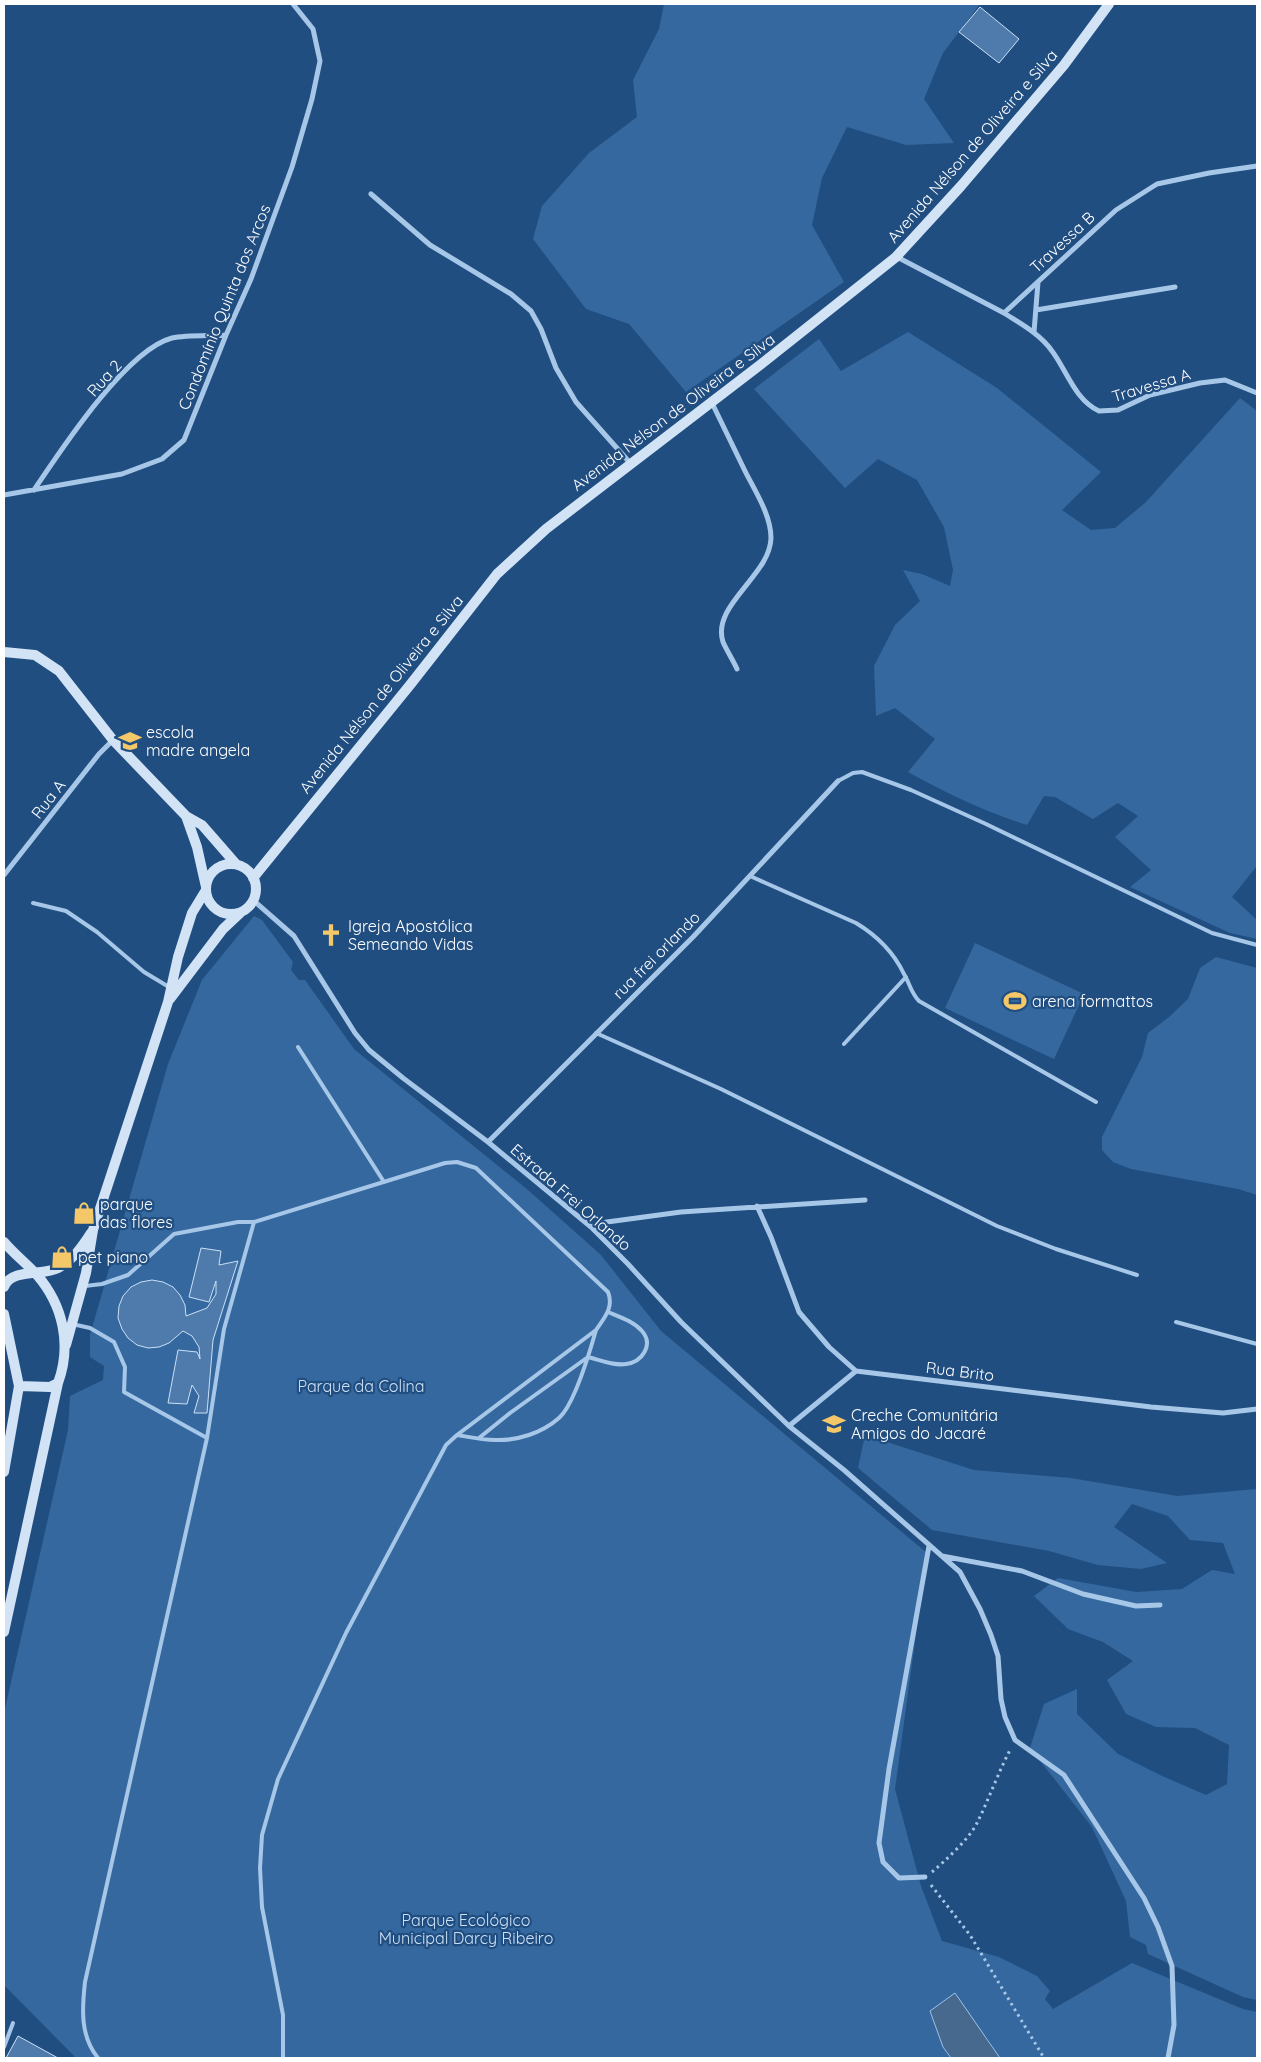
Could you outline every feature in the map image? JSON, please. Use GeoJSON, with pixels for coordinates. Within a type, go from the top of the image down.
{"type":"FeatureCollection","features":[{"type":"Feature","properties":{"kind":"street","name":"Condomínio Quinta dos Arcos"},"geometry":{"type":"LineString","coordinates":[[4,495],[122,474],[162,459],[184,440],[226,335],[251,279],[292,167],[312,99],[320,61],[313,29],[293,4]]}},
{"type":"Feature","properties":{"kind":"street","name":"Avenida Nélson de Oliveira e Silva"},"geometry":{"type":"LineString","coordinates":[[250,874],[269,858],[410,685],[496,574],[546,529],[712,403],[857,290],[896,257],[961,186],[1064,65],[1109,4]]}},
{"type":"Feature","properties":{"kind":"street","name":"Travessa B"},"geometry":{"type":"LineString","coordinates":[[1004,313],[1116,210],[1157,184],[1209,173],[1257,166]]}},
{"type":"Feature","properties":{"kind":"street"},"geometry":{"type":"LineString","coordinates":[[371,194],[430,244],[511,294],[531,311],[541,329],[556,368],[576,402],[632,464]]}},
{"type":"Feature","properties":{"kind":"street"},"geometry":{"type":"LineString","coordinates":[[896,257],[1004,313]]}},
{"type":"Feature","properties":{"kind":"street"},"geometry":{"type":"LineString","coordinates":[[1034,332],[1038,282]]}},
{"type":"Feature","properties":{"kind":"street"},"geometry":{"type":"LineString","coordinates":[[1036,310],[1175,287]]}},
{"type":"Feature","properties":{"kind":"street","name":"Travessa A"},"geometry":{"type":"LineString","coordinates":[[1004,313],[1034,332],[1052,350],[1080,396],[1099,411],[1118,410],[1150,395],[1225,380],[1257,393]]}},
{"type":"Feature","properties":{"kind":"street","name":"Rua 2"},"geometry":{"type":"LineString","coordinates":[[34,490],[65,445],[117,377],[153,347],[172,338],[226,335]]}},
{"type":"Feature","properties":{"kind":"street"},"geometry":{"type":"LineString","coordinates":[[712,403],[764,510],[771,536],[766,556],[758,571],[728,610],[724,619],[722,628],[723,641],[737,669]]}},
{"type":"Feature","properties":{"kind":"street"},"geometry":{"type":"LineString","coordinates":[[4,652],[34,655],[60,671],[114,740],[186,816],[202,824],[236,864],[250,874],[256,888],[254,900],[248,908],[223,929],[168,1002]]}},
{"type":"Feature","properties":{"kind":"street","name":"Rua A"},"geometry":{"type":"LineString","coordinates":[[4,875],[99,754],[114,740]]}},
{"type":"Feature","properties":{"kind":"street","name":"rua frei orlando"},"geometry":{"type":"LineString","coordinates":[[488,1142],[693,937],[838,781]]}},
{"type":"Feature","properties":{"kind":"street"},"geometry":{"type":"LineString","coordinates":[[186,816],[197,847],[209,902],[217,910],[228,914],[240,913]]}},
{"type":"Feature","properties":{"kind":"street"},"geometry":{"type":"LineString","coordinates":[[4,1632],[58,1383],[62,1373],[66,1345],[82,1286],[93,1230],[168,1002],[178,957],[192,913],[206,889],[209,877],[216,869],[225,865],[236,864]]}},
{"type":"Feature","properties":{"kind":"street","name":"Estrada Frei Orlando"},"geometry":{"type":"LineString","coordinates":[[254,900],[294,936],[355,1033],[369,1050],[488,1142],[590,1227],[628,1264],[681,1322],[789,1426],[844,1470],[960,1572],[992,1635],[998,1656],[1003,1708],[1015,1740]]}},
{"type":"Feature","properties":{"kind":"street"},"geometry":{"type":"LineString","coordinates":[[590,1227],[607,1222],[671,1213],[865,1200]]}},
{"type":"Feature","properties":{"kind":"street"},"geometry":{"type":"LineString","coordinates":[[757,1206],[771,1237],[799,1312],[829,1346],[856,1371],[789,1426]]}},
{"type":"Feature","properties":{"kind":"street"},"geometry":{"type":"LineString","coordinates":[[4,1286],[8,1280],[21,1275],[58,1268],[76,1254],[93,1230]]}},
{"type":"Feature","properties":{"kind":"street"},"geometry":{"type":"LineString","coordinates":[[4,1242],[13,1254],[35,1273],[48,1290],[58,1308],[66,1345]]}},
{"type":"Feature","properties":{"kind":"street"},"geometry":{"type":"LineString","coordinates":[[4,1314],[19,1386],[4,1472]]}},
{"type":"Feature","properties":{"kind":"street","name":"Rua Brito"},"geometry":{"type":"LineString","coordinates":[[856,1371],[1151,1407],[1223,1413],[1257,1409]]}},
{"type":"Feature","properties":{"kind":"street"},"geometry":{"type":"LineString","coordinates":[[19,1386],[45,1388],[58,1383]]}},
{"type":"Feature","properties":{"kind":"street"},"geometry":{"type":"LineString","coordinates":[[925,1877],[899,1878],[883,1862],[879,1843],[889,1769],[929,1546]]}},
{"type":"Feature","properties":{"kind":"street"},"geometry":{"type":"LineString","coordinates":[[942,1556],[1022,1571],[1083,1594],[1136,1606],[1160,1605]]}},
{"type":"Feature","properties":{"kind":"street"},"geometry":{"type":"LineString","coordinates":[[1015,1740],[1064,1775],[1144,1898],[1158,1926],[1172,1966],[1174,2025],[1168,2058]]}},
{"type":"Feature","properties":{"kind":"lane"},"geometry":{"type":"LineString","coordinates":[[838,781],[853,773],[862,772],[912,790],[1212,933],[1257,945]]}},
{"type":"Feature","properties":{"kind":"lane"},"geometry":{"type":"LineString","coordinates":[[750,876],[856,923],[871,932],[900,966],[912,994],[929,1009],[1096,1102]]}},
{"type":"Feature","properties":{"kind":"lane"},"geometry":{"type":"LineString","coordinates":[[33,903],[66,911],[97,932],[144,972],[171,988]]}},
{"type":"Feature","properties":{"kind":"lane"},"geometry":{"type":"LineString","coordinates":[[844,1044],[906,977]]}},
{"type":"Feature","properties":{"kind":"lane"},"geometry":{"type":"LineString","coordinates":[[596,1033],[721,1089],[997,1226],[1056,1249],[1137,1275]]}},
{"type":"Feature","properties":{"kind":"lane"},"geometry":{"type":"LineString","coordinates":[[298,1046],[384,1182]]}},
{"type":"Feature","properties":{"kind":"lane"},"geometry":{"type":"LineString","coordinates":[[82,1286],[102,1284],[128,1275],[174,1234],[238,1222],[254,1222],[445,1163],[457,1162],[476,1168],[608,1292],[612,1301],[608,1312],[596,1330],[588,1357],[570,1403],[560,1418],[538,1432],[516,1439],[494,1440],[456,1434]]}},
{"type":"Feature","properties":{"kind":"lane"},"geometry":{"type":"LineString","coordinates":[[98,2058],[91,2050],[84,2027],[82,2006],[85,1982],[208,1438],[224,1329],[254,1222]]}},
{"type":"Feature","properties":{"kind":"lane"},"geometry":{"type":"LineString","coordinates":[[479,1438],[510,1413],[588,1357],[612,1363],[626,1364],[639,1360],[645,1352],[647,1343],[642,1331],[627,1320],[608,1312]]}},
{"type":"Feature","properties":{"kind":"lane"},"geometry":{"type":"LineString","coordinates":[[1176,1322],[1257,1344]]}},
{"type":"Feature","properties":{"kind":"lane"},"geometry":{"type":"LineString","coordinates":[[72,1324],[90,1328],[114,1342],[125,1367],[124,1392],[208,1438]]}},
{"type":"Feature","properties":{"kind":"lane"},"geometry":{"type":"LineString","coordinates":[[283,2058],[282,2015],[262,1907],[260,1868],[262,1835],[278,1779],[346,1633],[446,1446],[456,1434],[596,1330]]}},
{"type":"Feature","properties":{"kind":"lane"},"geometry":{"type":"LineString","coordinates":[[4,2047],[13,2023]]}},
{"type":"Feature","properties":{"kind":"path"},"geometry":{"type":"LineString","coordinates":[[1015,1740],[976,1825],[945,1861],[925,1877],[970,1936],[1044,2058]]}},
{"type":"Feature","properties":{"kind":"green space"},"geometry":{"type":"Polygon","coordinates":[[[664,4],[980,4],[943,53],[924,99],[954,143],[906,145],[847,127],[822,178],[812,225],[844,282],[686,392],[629,324],[586,309],[533,239],[542,206],[589,153],[637,117],[633,80],[659,29],[664,4]]]}},
{"type":"Feature","properties":{"kind":"green space"},"geometry":{"type":"Polygon","coordinates":[[[908,332],[997,388],[1101,472],[1062,510],[1091,530],[1115,528],[1146,502],[1240,398],[1257,411],[1257,866],[1232,897],[1257,920],[1257,939],[1230,933],[1130,887],[1151,870],[1115,837],[1138,816],[1118,803],[1093,819],[1055,797],[1044,796],[1027,825],[966,802],[908,772],[935,739],[895,708],[876,716],[874,666],[895,625],[920,601],[903,570],[922,574],[950,586],[953,570],[944,527],[917,480],[878,459],[845,488],[754,389],[819,339],[841,371],[908,332]]]}},
{"type":"Feature","properties":{"kind":"green space","name":"Parque da Colina"},"geometry":{"type":"Polygon","coordinates":[[[254,916],[262,920],[293,962],[291,970],[299,980],[305,980],[354,1049],[528,1190],[601,1255],[661,1331],[927,1553],[895,1789],[921,1886],[942,1941],[999,1957],[1037,1976],[1050,1991],[1045,1999],[1053,2009],[1132,1963],[1243,2009],[1257,2012],[1257,2058],[1000,2058],[985,2035],[943,2047],[951,2058],[76,2058],[4,1985],[4,1713],[68,1430],[70,1396],[103,1380],[104,1366],[90,1357],[90,1335],[168,1064],[202,980],[254,916]]]}},
{"type":"Feature","properties":{"kind":"green space","name":"arena formattos"},"geometry":{"type":"Polygon","coordinates":[[[975,943],[1084,994],[1054,1059],[945,1008],[975,943]]]}},
{"type":"Feature","properties":{"kind":"green space"},"geometry":{"type":"Polygon","coordinates":[[[1216,957],[1257,968],[1257,1195],[1238,1189],[1131,1169],[1113,1162],[1102,1150],[1102,1137],[1142,1057],[1148,1033],[1188,999],[1200,968],[1216,957]]]}},
{"type":"Feature","properties":{"kind":"green space"},"geometry":{"type":"Polygon","coordinates":[[[865,1435],[974,1470],[1071,1478],[1177,1496],[1257,1489],[1257,2000],[1243,1997],[1148,1954],[1146,1945],[1130,1937],[1126,1901],[1092,1827],[1030,1748],[1044,1704],[1077,1689],[1077,1714],[1118,1754],[1206,1795],[1227,1784],[1229,1745],[1195,1728],[1156,1727],[1126,1714],[1107,1680],[1133,1661],[1103,1642],[1068,1629],[1034,1596],[1058,1578],[1136,1592],[1182,1589],[1212,1570],[1235,1574],[1223,1543],[1190,1540],[1168,1516],[1132,1504],[1114,1527],[1167,1563],[1141,1569],[1098,1565],[1049,1551],[932,1530],[858,1468],[865,1435]]]}},
{"type":"Feature","properties":{"kind":"shaded area"},"geometry":{"type":"Polygon","coordinates":[[[955,1993],[1000,2058],[951,2058],[943,2047],[930,2011],[955,1993]]]}},
{"type":"Feature","properties":{"kind":"building"},"geometry":{"type":"Polygon","coordinates":[[[980,7],[1019,39],[999,63],[959,32],[980,7]]]}},
{"type":"Feature","properties":{"kind":"building"},"geometry":{"type":"Polygon","coordinates":[[[201,1248],[221,1251],[219,1265],[238,1261],[213,1340],[207,1413],[194,1413],[199,1396],[192,1385],[187,1404],[168,1403],[178,1350],[197,1352],[200,1359],[199,1347],[192,1336],[183,1331],[169,1343],[159,1347],[148,1348],[137,1345],[128,1338],[118,1318],[119,1306],[123,1296],[131,1287],[141,1282],[152,1280],[163,1282],[173,1287],[185,1305],[186,1316],[207,1308],[216,1294],[216,1281],[209,1302],[189,1297],[201,1248]]]}},
{"type":"Feature","properties":{"kind":"building"},"geometry":{"type":"Polygon","coordinates":[[[18,2036],[58,2058],[6,2058],[18,2036]]]}},
{"type":"Feature","properties":{"kind":"place","name":"escola madre angela"},"geometry":{"type":"Point","coordinates":[130,741]}},
{"type":"Feature","properties":{"kind":"place","name":"Igreja Apostólica Semeando Vidas"},"geometry":{"type":"Point","coordinates":[331,935]}},
{"type":"Feature","properties":{"kind":"place","name":"arena formattos"},"geometry":{"type":"Point","coordinates":[1015,1001]}},
{"type":"Feature","properties":{"kind":"place","name":"parque das flores"},"geometry":{"type":"Point","coordinates":[84,1213]}},
{"type":"Feature","properties":{"kind":"place","name":"pet piano"},"geometry":{"type":"Point","coordinates":[62,1257]}},
{"type":"Feature","properties":{"kind":"place","name":"Creche Comunitária Amigos do Jacaré"},"geometry":{"type":"Point","coordinates":[834,1424]}},
{"type":"Feature","properties":{"kind":"park label","name":"Parque Ecológico Municipal Darcy Ribeiro"},"geometry":{"type":"Point","coordinates":[466,1929]}}]}
